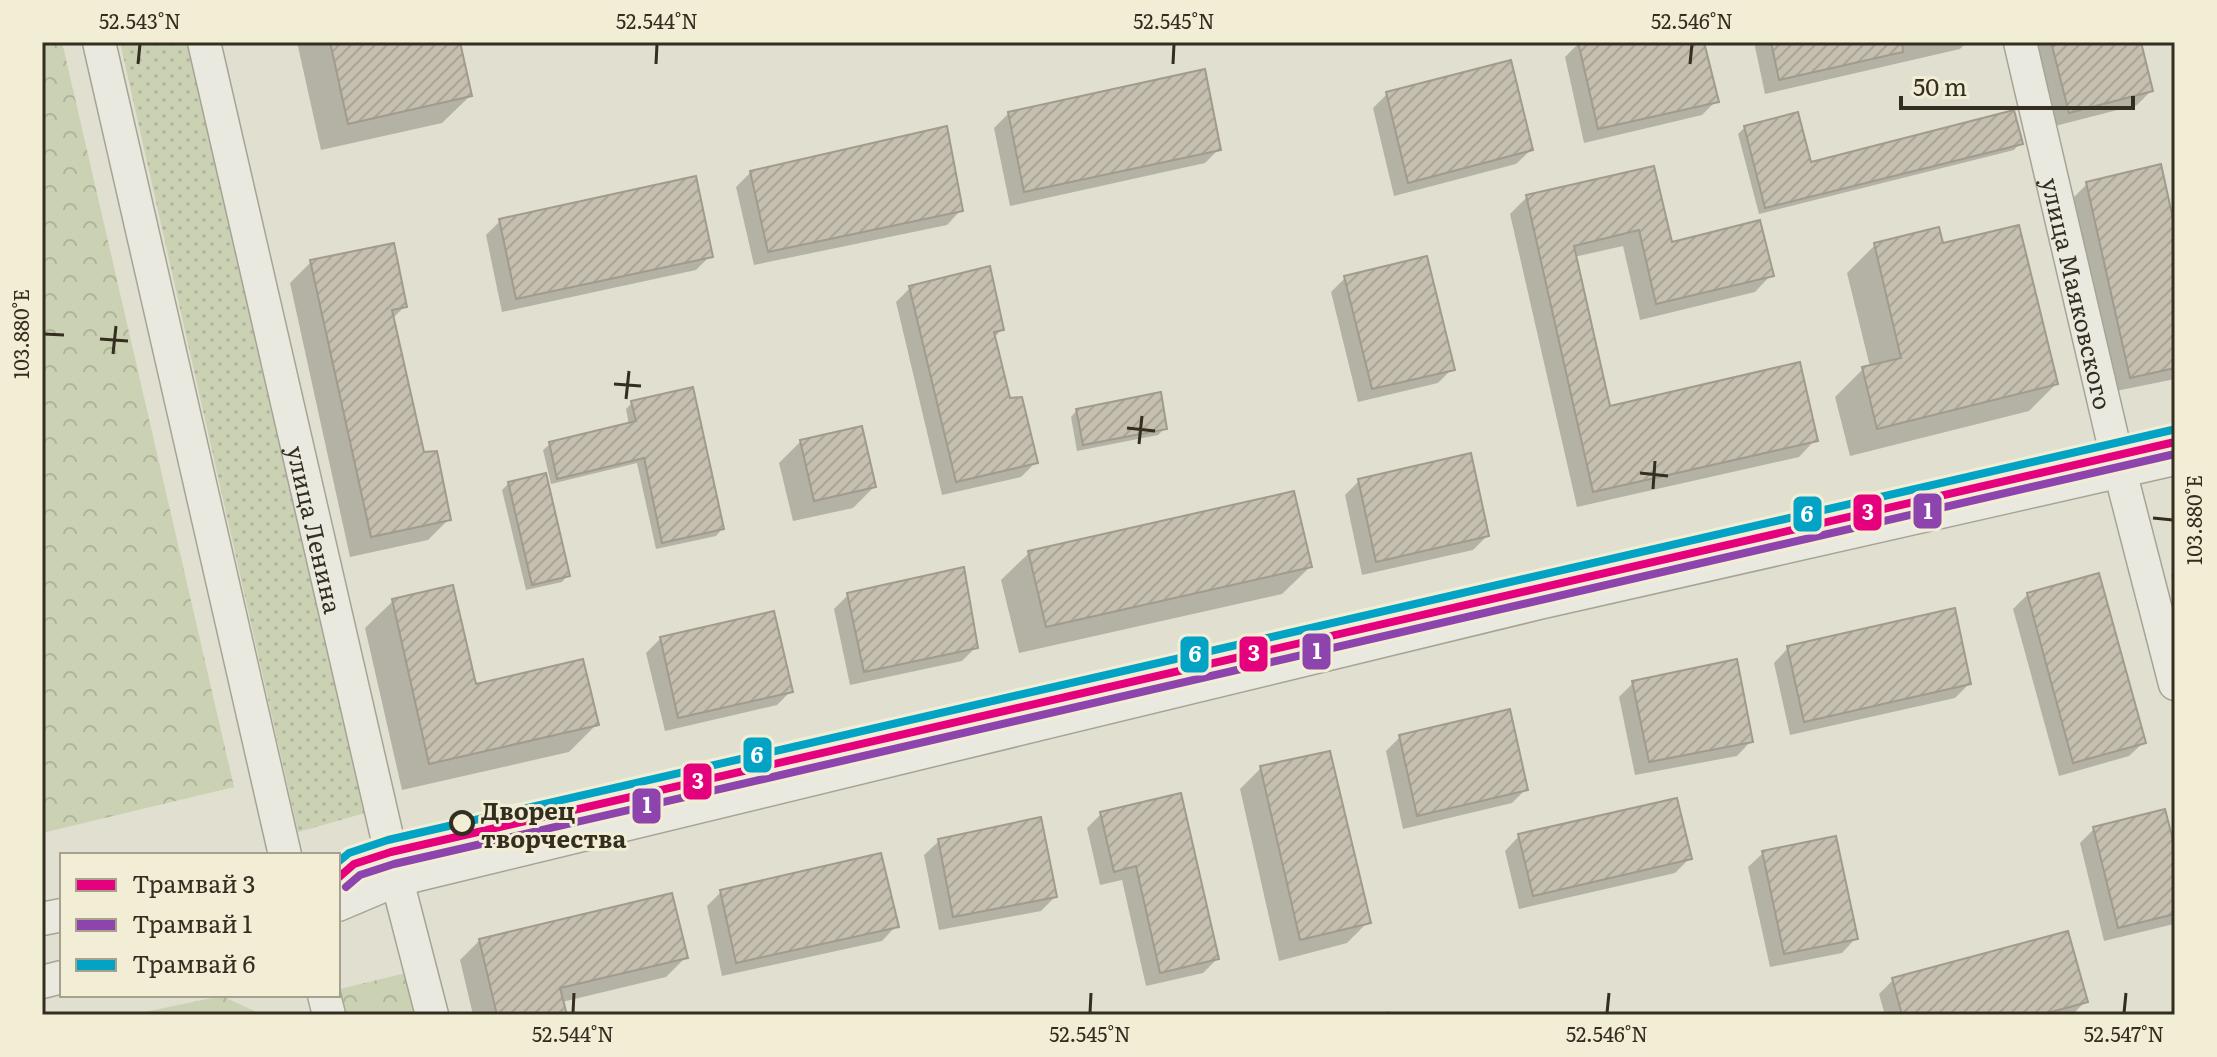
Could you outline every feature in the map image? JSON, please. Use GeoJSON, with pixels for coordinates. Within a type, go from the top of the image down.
{"type":"FeatureCollection","features":[{"type":"Feature","properties":{"kind":"street"},"geometry":{"type":"LineString","coordinates":[[99,42],[285,853]]}},
{"type":"Feature","properties":{"kind":"street","name":"улица Ленина"},"geometry":{"type":"LineString","coordinates":[[204,42],[397,880],[432,1015]]}},
{"type":"Feature","properties":{"kind":"street","name":"улица Маяковского"},"geometry":{"type":"LineString","coordinates":[[2020,42],[2120,471],[2175,684]]}},
{"type":"Feature","properties":{"kind":"street"},"geometry":{"type":"LineString","coordinates":[[340,904],[397,880],[1539,603],[2175,459]]}},
{"type":"Feature","properties":{"kind":"street"},"geometry":{"type":"LineString","coordinates":[[340,870],[397,880]]}},
{"type":"Feature","properties":{"kind":"green space"},"geometry":{"type":"Polygon","coordinates":[[[42,42],[62,42],[234,787],[42,833],[42,42]]]}},
{"type":"Feature","properties":{"kind":"green space"},"geometry":{"type":"Polygon","coordinates":[[[120,42],[189,42],[365,813],[298,832],[120,42]]]}},
{"type":"Feature","properties":{"kind":"green space"},"geometry":{"type":"Polygon","coordinates":[[[406,973],[417,1015],[347,1015],[340,989],[406,973]]]}},
{"type":"Feature","properties":{"kind":"green space"},"geometry":{"type":"Polygon","coordinates":[[[224,997],[263,1015],[130,1015],[224,997]]]}},
{"type":"Feature","properties":{"kind":"building"},"geometry":{"type":"Polygon","coordinates":[[[330,42],[460,42],[472,96],[348,124],[330,42]]]}},
{"type":"Feature","properties":{"kind":"building"},"geometry":{"type":"Polygon","coordinates":[[[1578,42],[1704,42],[1719,102],[1598,129],[1578,42]]]}},
{"type":"Feature","properties":{"kind":"building"},"geometry":{"type":"Polygon","coordinates":[[[1771,42],[1902,42],[1903,52],[1779,80],[1771,42]]]}},
{"type":"Feature","properties":{"kind":"building"},"geometry":{"type":"Polygon","coordinates":[[[2051,42],[2141,42],[2153,91],[2069,113],[2051,42]]]}},
{"type":"Feature","properties":{"kind":"building"},"geometry":{"type":"Polygon","coordinates":[[[1511,60],[1533,150],[1408,183],[1386,92],[1511,60]]]}},
{"type":"Feature","properties":{"kind":"building"},"geometry":{"type":"Polygon","coordinates":[[[1205,69],[1221,150],[1024,192],[1008,112],[1205,69]]]}},
{"type":"Feature","properties":{"kind":"building"},"geometry":{"type":"Polygon","coordinates":[[[2014,110],[2023,144],[1765,208],[1744,126],[1798,112],[1811,162],[2014,110]]]}},
{"type":"Feature","properties":{"kind":"building"},"geometry":{"type":"Polygon","coordinates":[[[947,126],[963,211],[768,252],[750,171],[947,126]]]}},
{"type":"Feature","properties":{"kind":"building"},"geometry":{"type":"Polygon","coordinates":[[[2161,164],[2175,228],[2175,368],[2130,378],[2086,182],[2161,164]]]}},
{"type":"Feature","properties":{"kind":"building"},"geometry":{"type":"Polygon","coordinates":[[[1654,166],[1672,242],[1760,220],[1774,276],[1656,304],[1639,230],[1574,246],[1610,406],[1800,362],[1818,441],[1593,492],[1526,195],[1654,166]]]}},
{"type":"Feature","properties":{"kind":"building"},"geometry":{"type":"Polygon","coordinates":[[[696,176],[713,257],[516,299],[499,219],[696,176]]]}},
{"type":"Feature","properties":{"kind":"building"},"geometry":{"type":"Polygon","coordinates":[[[2019,225],[2058,384],[1877,429],[1862,367],[1901,358],[1874,243],[1939,227],[1943,243],[2019,225]]]}},
{"type":"Feature","properties":{"kind":"building"},"geometry":{"type":"Polygon","coordinates":[[[394,243],[407,307],[392,310],[424,452],[437,451],[451,520],[371,537],[310,260],[394,243]]]}},
{"type":"Feature","properties":{"kind":"building"},"geometry":{"type":"Polygon","coordinates":[[[1427,256],[1455,370],[1372,389],[1344,276],[1427,256]]]}},
{"type":"Feature","properties":{"kind":"building"},"geometry":{"type":"Polygon","coordinates":[[[990,266],[1004,330],[994,332],[1010,398],[1022,397],[1038,463],[956,482],[909,286],[990,266]]]}},
{"type":"Feature","properties":{"kind":"building"},"geometry":{"type":"Polygon","coordinates":[[[693,387],[724,529],[662,543],[644,458],[557,479],[549,442],[636,421],[631,401],[693,387]]]}},
{"type":"Feature","properties":{"kind":"building"},"geometry":{"type":"Polygon","coordinates":[[[1161,392],[1167,429],[1083,445],[1076,409],[1161,392]]]}},
{"type":"Feature","properties":{"kind":"building"},"geometry":{"type":"Polygon","coordinates":[[[862,426],[876,487],[814,501],[800,440],[862,426]]]}},
{"type":"Feature","properties":{"kind":"building"},"geometry":{"type":"Polygon","coordinates":[[[1471,453],[1489,536],[1376,562],[1358,479],[1471,453]]]}},
{"type":"Feature","properties":{"kind":"building"},"geometry":{"type":"Polygon","coordinates":[[[546,473],[570,576],[532,585],[508,482],[546,473]]]}},
{"type":"Feature","properties":{"kind":"building"},"geometry":{"type":"Polygon","coordinates":[[[1294,491],[1312,567],[1046,627],[1028,551],[1294,491]]]}},
{"type":"Feature","properties":{"kind":"building"},"geometry":{"type":"Polygon","coordinates":[[[964,567],[978,648],[864,672],[847,593],[964,567]]]}},
{"type":"Feature","properties":{"kind":"building"},"geometry":{"type":"Polygon","coordinates":[[[2099,573],[2146,743],[2073,763],[2027,593],[2099,573]]]}},
{"type":"Feature","properties":{"kind":"building"},"geometry":{"type":"Polygon","coordinates":[[[453,585],[476,684],[583,659],[599,725],[429,764],[392,599],[453,585]]]}},
{"type":"Feature","properties":{"kind":"building"},"geometry":{"type":"Polygon","coordinates":[[[1955,608],[1971,684],[1804,722],[1787,646],[1955,608]]]}},
{"type":"Feature","properties":{"kind":"building"},"geometry":{"type":"Polygon","coordinates":[[[774,611],[793,692],[678,718],[660,637],[774,611]]]}},
{"type":"Feature","properties":{"kind":"building"},"geometry":{"type":"Polygon","coordinates":[[[1737,659],[1753,742],[1649,762],[1632,681],[1737,659]]]}},
{"type":"Feature","properties":{"kind":"building"},"geometry":{"type":"Polygon","coordinates":[[[1510,709],[1528,790],[1417,816],[1399,735],[1510,709]]]}},
{"type":"Feature","properties":{"kind":"building"},"geometry":{"type":"Polygon","coordinates":[[[1330,751],[1371,923],[1300,940],[1260,766],[1330,751]]]}},
{"type":"Feature","properties":{"kind":"building"},"geometry":{"type":"Polygon","coordinates":[[[1181,793],[1219,959],[1160,973],[1136,866],[1114,872],[1100,812],[1181,793]]]}},
{"type":"Feature","properties":{"kind":"building"},"geometry":{"type":"Polygon","coordinates":[[[1677,798],[1692,859],[1533,896],[1518,834],[1677,798]]]}},
{"type":"Feature","properties":{"kind":"building"},"geometry":{"type":"Polygon","coordinates":[[[2165,809],[2175,848],[2175,914],[2118,928],[2093,827],[2165,809]]]}},
{"type":"Feature","properties":{"kind":"building"},"geometry":{"type":"Polygon","coordinates":[[[1041,817],[1057,897],[953,917],[938,839],[1041,817]]]}},
{"type":"Feature","properties":{"kind":"building"},"geometry":{"type":"Polygon","coordinates":[[[1836,836],[1858,939],[1784,954],[1762,851],[1836,836]]]}},
{"type":"Feature","properties":{"kind":"building"},"geometry":{"type":"Polygon","coordinates":[[[881,853],[899,927],[736,963],[720,890],[881,853]]]}},
{"type":"Feature","properties":{"kind":"building"},"geometry":{"type":"Polygon","coordinates":[[[672,893],[688,958],[560,988],[567,1015],[497,1015],[479,939],[672,893]]]}},
{"type":"Feature","properties":{"kind":"building"},"geometry":{"type":"Polygon","coordinates":[[[2068,931],[2088,1002],[2040,1015],[1902,1015],[1892,978],[2068,931]]]}},
{"type":"Feature","properties":{"kind":"tram line","name":"6"},"geometry":{"type":"LineString","coordinates":[[340,860],[349,853],[388,840],[2172,430]]}},
{"type":"Feature","properties":{"kind":"tram line","name":"3"},"geometry":{"type":"LineString","coordinates":[[340,876],[354,864],[391,852],[2175,442]]}},
{"type":"Feature","properties":{"kind":"tram line","name":"1"},"geometry":{"type":"LineString","coordinates":[[346,887],[360,875],[394,864],[2175,454]]}},
{"type":"Feature","properties":{"kind":"place","name":"Дворец творчества"},"geometry":{"type":"Point","coordinates":[462,823]}}]}
